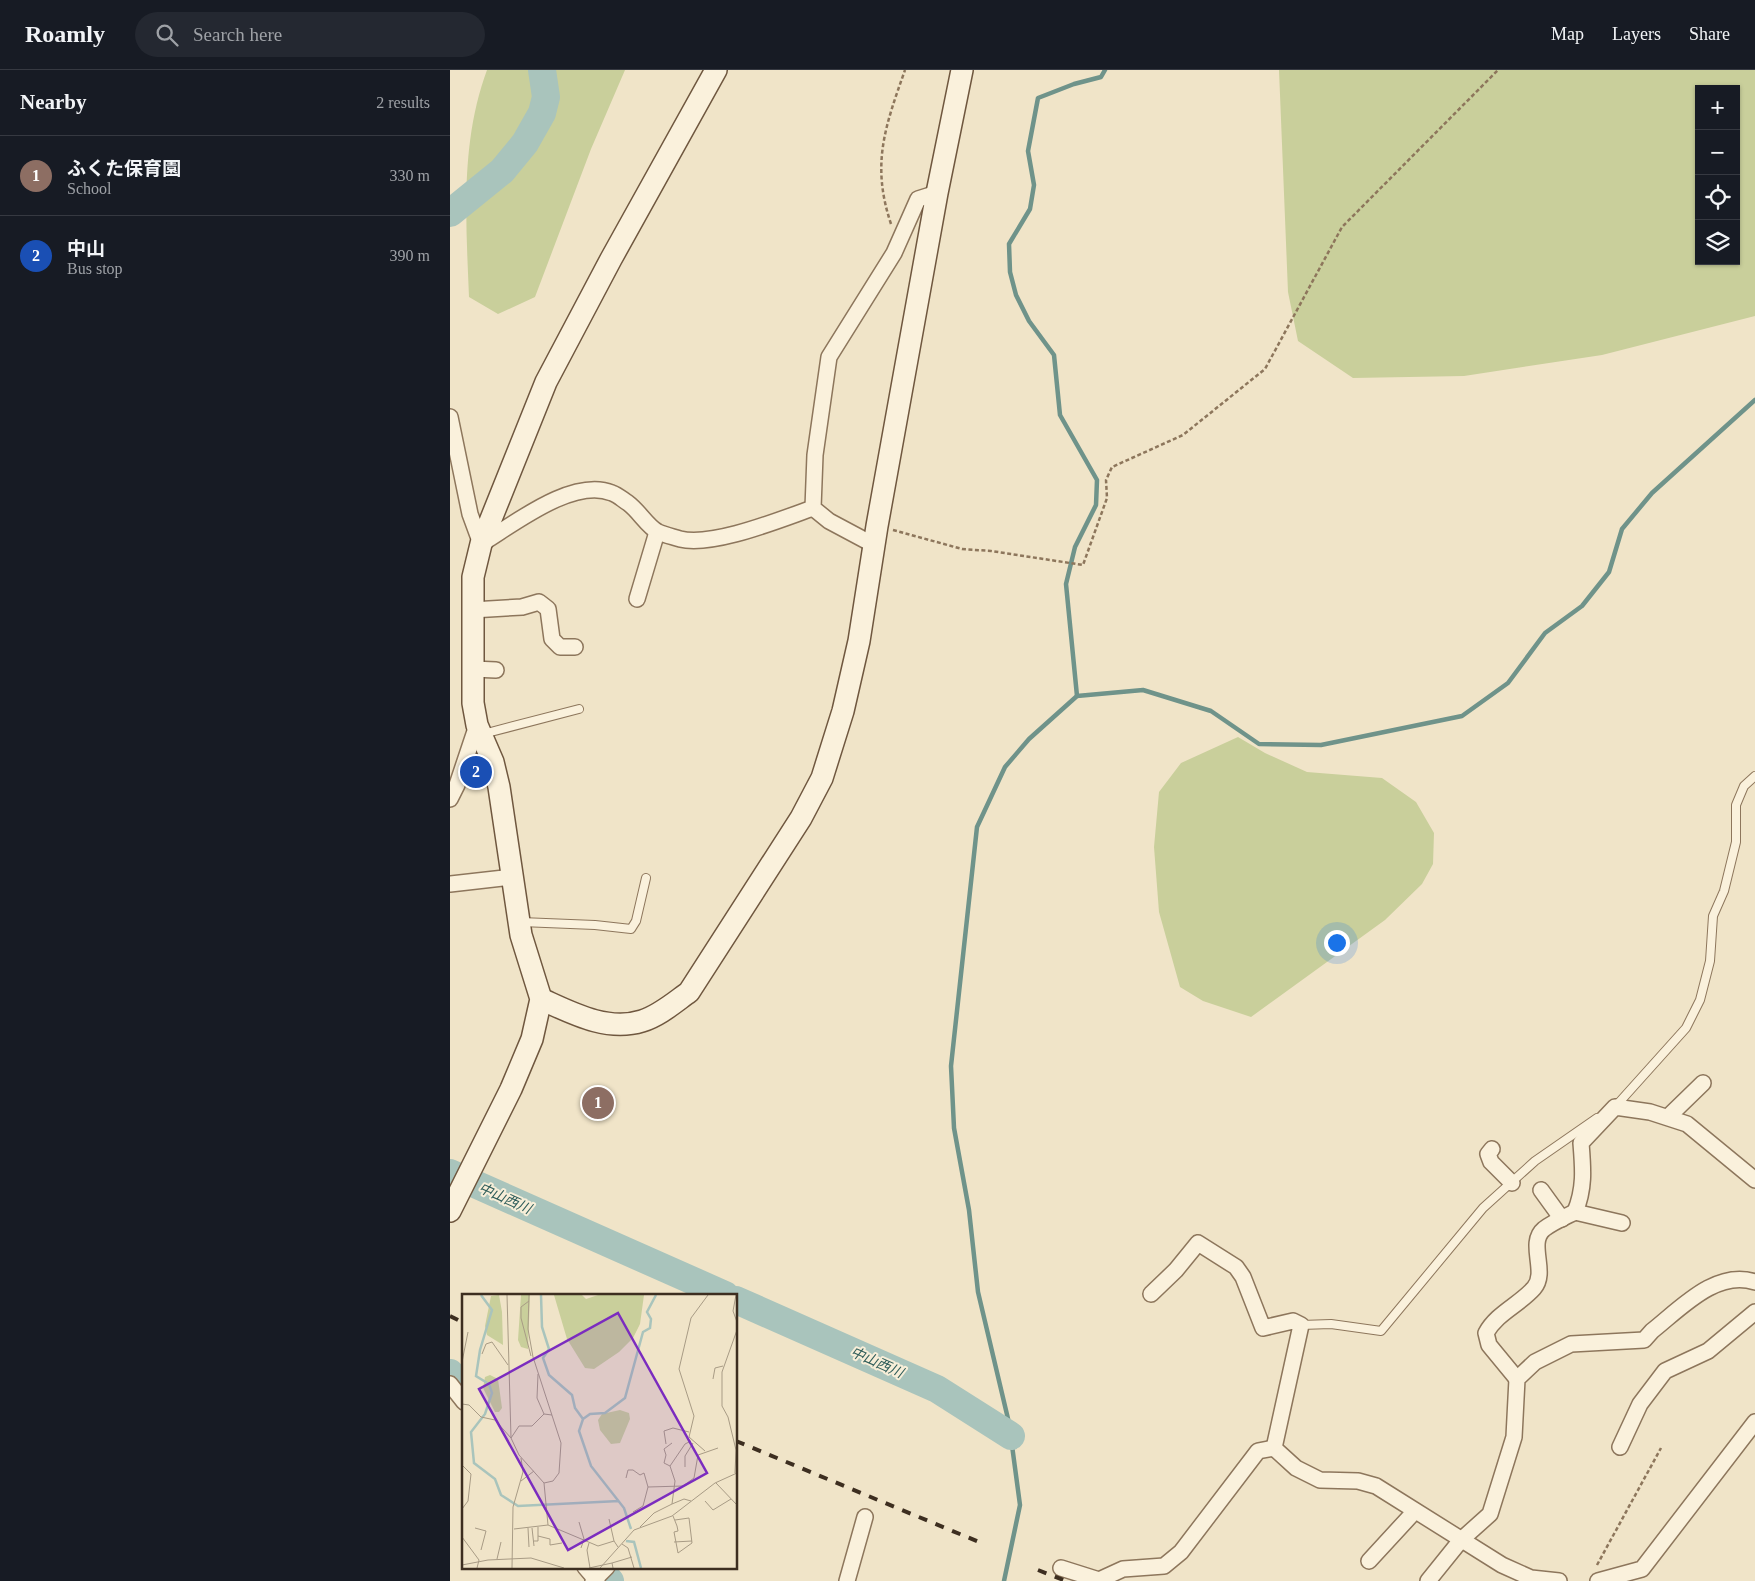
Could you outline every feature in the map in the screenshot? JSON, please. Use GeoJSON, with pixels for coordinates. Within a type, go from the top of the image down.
{"type":"FeatureCollection","features":[{"type":"Feature","properties":{"kind":"street"},"geometry":{"type":"LineString","coordinates":[[453,1204],[511,1089],[532,1039],[541,999],[519,922],[499,787],[493,762],[479,730],[473,702],[473,577],[481,544],[546,382],[716,70]]}},
{"type":"Feature","properties":{"kind":"street"},"geometry":{"type":"LineString","coordinates":[[541,999],[585,1019],[613,1024],[642,1021],[688,992],[801,818],[822,778],[843,711],[859,641],[937,193],[962,70]]}},
{"type":"Feature","properties":{"kind":"street"},"geometry":{"type":"LineString","coordinates":[[813,508],[815,455],[829,357],[894,253],[918,199],[937,193]]}},
{"type":"Feature","properties":{"kind":"street"},"geometry":{"type":"LineString","coordinates":[[450,417],[470,514],[481,544]]}},
{"type":"Feature","properties":{"kind":"street"},"geometry":{"type":"LineString","coordinates":[[481,544],[553,501],[572,492],[590,489],[612,492],[637,509],[657,532],[683,540],[718,537],[757,528],[813,508]]}},
{"type":"Feature","properties":{"kind":"street"},"geometry":{"type":"LineString","coordinates":[[813,508],[829,522],[876,535]]}},
{"type":"Feature","properties":{"kind":"street"},"geometry":{"type":"LineString","coordinates":[[637,599],[657,532]]}},
{"type":"Feature","properties":{"kind":"street"},"geometry":{"type":"LineString","coordinates":[[472,610],[522,607],[540,597],[548,609],[552,639],[560,647],[574,647]]}},
{"type":"Feature","properties":{"kind":"street"},"geometry":{"type":"LineString","coordinates":[[473,669],[496,670]]}},
{"type":"Feature","properties":{"kind":"street"},"geometry":{"type":"LineString","coordinates":[[450,799],[479,730]]}},
{"type":"Feature","properties":{"kind":"street"},"geometry":{"type":"LineString","coordinates":[[450,884],[512,877]]}},
{"type":"Feature","properties":{"kind":"street"},"geometry":{"type":"LineString","coordinates":[[1668,1117],[1704,1083]]}},
{"type":"Feature","properties":{"kind":"street"},"geometry":{"type":"LineString","coordinates":[[1428,1581],[1461,1540],[1490,1514],[1514,1437],[1517,1379],[1489,1345],[1486,1333],[1492,1322],[1535,1287],[1538,1274],[1537,1238],[1544,1229],[1569,1215],[1582,1194],[1584,1175],[1581,1143],[1615,1107],[1668,1117],[1687,1124],[1755,1180]]}},
{"type":"Feature","properties":{"kind":"street"},"geometry":{"type":"LineString","coordinates":[[1492,1149],[1488,1154],[1491,1162],[1512,1183]]}},
{"type":"Feature","properties":{"kind":"street"},"geometry":{"type":"LineString","coordinates":[[1541,1190],[1569,1215],[1622,1223]]}},
{"type":"Feature","properties":{"kind":"street"},"geometry":{"type":"LineString","coordinates":[[1151,1294],[1176,1270],[1198,1243],[1236,1267],[1243,1277],[1263,1328],[1293,1321],[1301,1325],[1274,1448]]}},
{"type":"Feature","properties":{"kind":"street"},"geometry":{"type":"LineString","coordinates":[[1517,1379],[1535,1362],[1571,1344],[1644,1340],[1652,1331],[1712,1285],[1744,1278],[1755,1282]]}},
{"type":"Feature","properties":{"kind":"street"},"geometry":{"type":"LineString","coordinates":[[1620,1447],[1640,1404],[1666,1371],[1708,1351],[1755,1312]]}},
{"type":"Feature","properties":{"kind":"street"},"geometry":{"type":"LineString","coordinates":[[450,1384],[462,1399]]}},
{"type":"Feature","properties":{"kind":"street"},"geometry":{"type":"LineString","coordinates":[[1595,1577],[1642,1569],[1755,1422]]}},
{"type":"Feature","properties":{"kind":"street"},"geometry":{"type":"LineString","coordinates":[[1274,1448],[1296,1468],[1320,1480],[1358,1481],[1376,1486],[1502,1565],[1531,1578],[1559,1581]]}},
{"type":"Feature","properties":{"kind":"street"},"geometry":{"type":"LineString","coordinates":[[1061,1568],[1099,1580],[1123,1569],[1164,1566],[1182,1552],[1258,1451],[1274,1448]]}},
{"type":"Feature","properties":{"kind":"street"},"geometry":{"type":"LineString","coordinates":[[1369,1562],[1415,1511]]}},
{"type":"Feature","properties":{"kind":"street"},"geometry":{"type":"LineString","coordinates":[[847,1581],[865,1517]]}},
{"type":"Feature","properties":{"kind":"street"},"geometry":{"type":"LineString","coordinates":[[586,1568],[598,1577]]}},
{"type":"Feature","properties":{"kind":"lane"},"geometry":{"type":"LineString","coordinates":[[479,730],[579,709]]}},
{"type":"Feature","properties":{"kind":"lane"},"geometry":{"type":"LineString","coordinates":[[1301,1325],[1331,1324],[1381,1331],[1484,1208],[1535,1161],[1615,1107],[1686,1028],[1700,1000],[1710,961],[1713,916],[1724,891],[1736,842],[1736,805],[1744,786],[1755,776]]}},
{"type":"Feature","properties":{"kind":"lane"},"geometry":{"type":"LineString","coordinates":[[519,922],[595,925],[632,929],[636,921],[646,878]]}},
{"type":"Feature","properties":{"kind":"path"},"geometry":{"type":"LineString","coordinates":[[894,253],[885,244],[891,225],[883,201],[880,173],[883,144],[905,70]]}},
{"type":"Feature","properties":{"kind":"path"},"geometry":{"type":"LineString","coordinates":[[876,535],[962,549],[991,551],[1083,565],[1107,498],[1106,480],[1112,467],[1183,435],[1265,369],[1342,227],[1498,70]]}},
{"type":"Feature","properties":{"kind":"path"},"geometry":{"type":"LineString","coordinates":[[1595,1577],[1661,1448]]}},
{"type":"Feature","properties":{"kind":"green space"},"geometry":{"type":"Polygon","coordinates":[[[487,70],[625,70],[591,149],[535,297],[498,314],[469,297],[466,211],[469,154],[478,98],[487,70]]]}},
{"type":"Feature","properties":{"kind":"green space"},"geometry":{"type":"Polygon","coordinates":[[[1279,70],[1755,70],[1755,316],[1602,355],[1464,376],[1353,378],[1298,341],[1288,292],[1279,70]]]}},
{"type":"Feature","properties":{"kind":"green space"},"geometry":{"type":"Polygon","coordinates":[[[1238,737],[1265,753],[1307,772],[1382,778],[1416,802],[1434,833],[1433,864],[1422,884],[1385,920],[1251,1017],[1203,1001],[1180,987],[1159,912],[1154,847],[1159,792],[1181,763],[1238,737]]]}},
{"type":"Feature","properties":{"kind":"waterway","name":"中山西川"},"geometry":{"type":"LineString","coordinates":[[450,213],[502,171],[525,143],[542,113],[546,97],[542,70]]}},
{"type":"Feature","properties":{"kind":"waterway"},"geometry":{"type":"LineString","coordinates":[[1077,696],[1066,584],[1075,547],[1096,505],[1097,480],[1060,415],[1054,355],[1029,321],[1016,295],[1010,272],[1009,244],[1030,209],[1034,185],[1028,151],[1038,98],[1074,84],[1101,77],[1105,70]]}},
{"type":"Feature","properties":{"kind":"waterway"},"geometry":{"type":"LineString","coordinates":[[1004,1581],[1020,1505],[1009,1423],[978,1292],[969,1210],[954,1128],[951,1066],[977,827],[1005,767],[1029,739],[1077,696],[1143,690],[1211,711],[1259,744],[1321,745],[1462,716],[1508,683],[1545,633],[1582,606],[1609,572],[1622,529],[1652,493],[1755,400]]}},
{"type":"Feature","properties":{"kind":"waterway","name":"中山西川"},"geometry":{"type":"LineString","coordinates":[[450,1173],[723,1294]]}},
{"type":"Feature","properties":{"kind":"waterway","name":"中山西川"},"geometry":{"type":"LineString","coordinates":[[738,1301],[937,1389],[1011,1436]]}},
{"type":"Feature","properties":{"kind":"waterway","name":"中山西川"},"geometry":{"type":"LineString","coordinates":[[450,1373],[462,1388]]}},
{"type":"Feature","properties":{"kind":"waterway","name":"中山西川"},"geometry":{"type":"LineString","coordinates":[[599,1568],[610,1581]]}},
{"type":"Feature","properties":{"kind":"railway"},"geometry":{"type":"LineString","coordinates":[[450,1316],[462,1322]]}},
{"type":"Feature","properties":{"kind":"railway"},"geometry":{"type":"LineString","coordinates":[[738,1442],[979,1542]]}},
{"type":"Feature","properties":{"kind":"railway"},"geometry":{"type":"LineString","coordinates":[[1038,1570],[1066,1581]]}},
{"type":"Feature","properties":{"kind":"place","name":"中山"},"geometry":{"type":"Point","coordinates":[476,772]}},
{"type":"Feature","properties":{"kind":"place","name":"ふくた保育園"},"geometry":{"type":"Point","coordinates":[598,1103]}}]}
